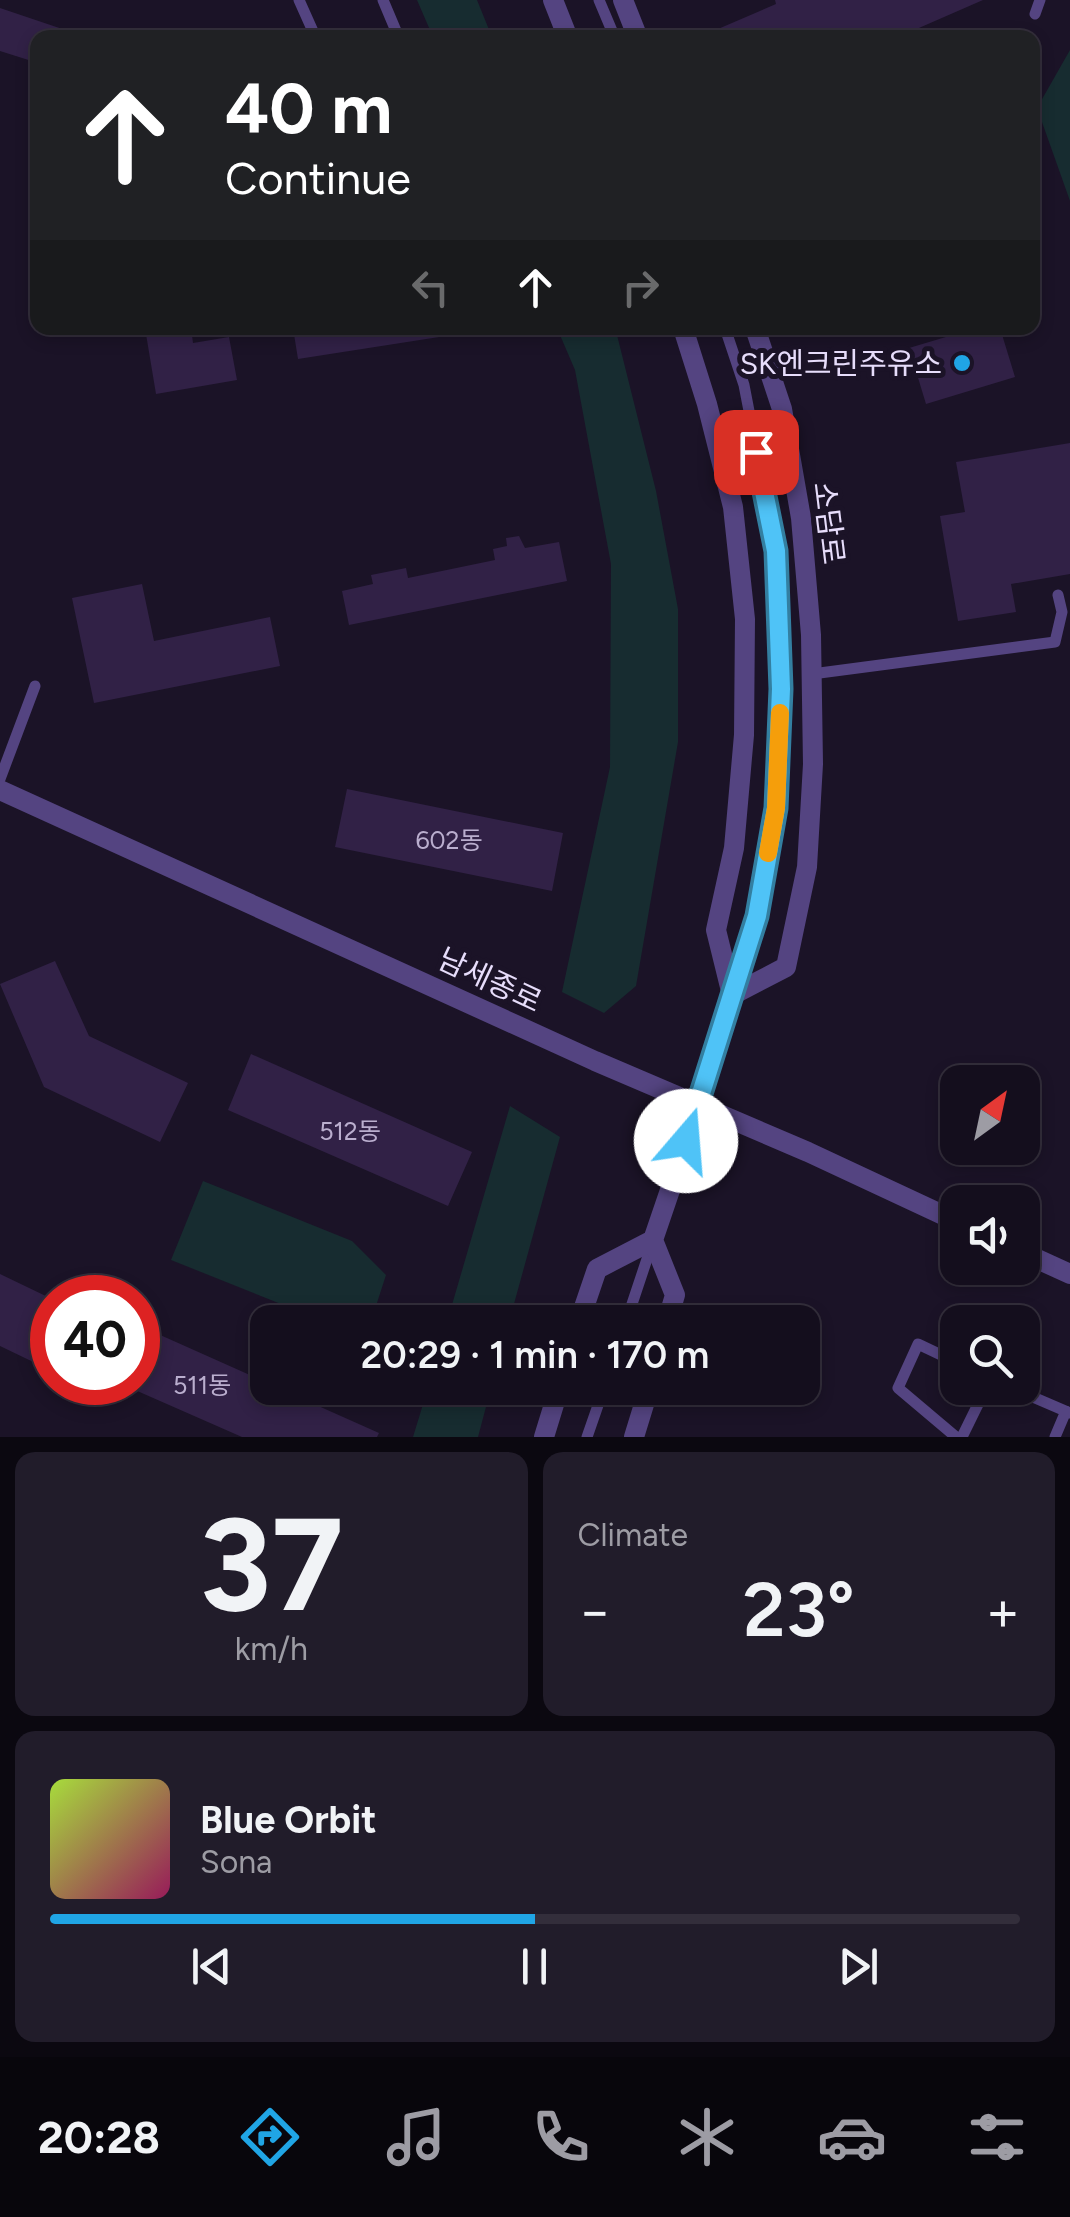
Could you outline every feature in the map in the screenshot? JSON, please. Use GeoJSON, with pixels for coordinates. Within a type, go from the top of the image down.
{"type":"FeatureCollection","features":[{"type":"Feature","properties":{"kind":"street"},"geometry":{"type":"LineString","coordinates":[[553,0],[565,30]]}},
{"type":"Feature","properties":{"kind":"street"},"geometry":{"type":"LineString","coordinates":[[623,0],[635,30]]}},
{"type":"Feature","properties":{"kind":"street"},"geometry":{"type":"LineString","coordinates":[[672,1305],[675,1295],[654,1240],[732,995],[716,930],[734,848],[744,735],[745,619],[733,507],[685,335]]}},
{"type":"Feature","properties":{"kind":"street","name":"소담로"},"geometry":{"type":"LineString","coordinates":[[732,995],[786,967],[807,867],[812,764],[812,674],[801,518],[782,409],[757,335]]}},
{"type":"Feature","properties":{"kind":"street","name":"남세종로"},"geometry":{"type":"LineString","coordinates":[[0,790],[594,1061],[808,1152],[940,1214]]}},
{"type":"Feature","properties":{"kind":"street"},"geometry":{"type":"LineString","coordinates":[[585,1305],[597,1269],[654,1240]]}},
{"type":"Feature","properties":{"kind":"street"},"geometry":{"type":"LineString","coordinates":[[1040,1260],[1070,1274]]}},
{"type":"Feature","properties":{"kind":"street"},"geometry":{"type":"LineString","coordinates":[[544,1437],[554,1405]]}},
{"type":"Feature","properties":{"kind":"street"},"geometry":{"type":"LineString","coordinates":[[634,1437],[644,1405]]}},
{"type":"Feature","properties":{"kind":"lane"},"geometry":{"type":"LineString","coordinates":[[299,0],[312,30]]}},
{"type":"Feature","properties":{"kind":"lane"},"geometry":{"type":"LineString","coordinates":[[382,0],[395,30]]}},
{"type":"Feature","properties":{"kind":"lane"},"geometry":{"type":"LineString","coordinates":[[598,0],[611,30]]}},
{"type":"Feature","properties":{"kind":"lane"},"geometry":{"type":"LineString","coordinates":[[1035,14],[1040,0]]}},
{"type":"Feature","properties":{"kind":"lane"},"geometry":{"type":"LineString","coordinates":[[727,335],[744,385],[776,551],[781,689],[776,808],[757,916],[732,995]]}},
{"type":"Feature","properties":{"kind":"lane"},"geometry":{"type":"LineString","coordinates":[[812,674],[1055,642],[1062,612],[1058,595]]}},
{"type":"Feature","properties":{"kind":"lane"},"geometry":{"type":"LineString","coordinates":[[0,780],[35,686]]}},
{"type":"Feature","properties":{"kind":"lane"},"geometry":{"type":"LineString","coordinates":[[632,1305],[654,1240]]}},
{"type":"Feature","properties":{"kind":"lane"},"geometry":{"type":"LineString","coordinates":[[940,1354],[918,1344],[898,1388],[959,1437],[977,1405]]}},
{"type":"Feature","properties":{"kind":"lane"},"geometry":{"type":"LineString","coordinates":[[1040,1400],[1068,1412],[1055,1437]]}},
{"type":"Feature","properties":{"kind":"lane"},"geometry":{"type":"LineString","coordinates":[[587,1437],[598,1405]]}},
{"type":"Feature","properties":{"kind":"green space"},"geometry":{"type":"Polygon","coordinates":[[[417,0],[477,0],[489,30],[430,30],[417,0]]]}},
{"type":"Feature","properties":{"kind":"green space"},"geometry":{"type":"Polygon","coordinates":[[[1070,50],[1070,201],[1040,116],[1040,103],[1070,50]]]}},
{"type":"Feature","properties":{"kind":"green space"},"geometry":{"type":"Polygon","coordinates":[[[560,335],[617,335],[656,491],[678,609],[678,742],[636,986],[604,1013],[562,992],[610,767],[611,564],[575,370],[560,335]]]}},
{"type":"Feature","properties":{"kind":"green space"},"geometry":{"type":"Polygon","coordinates":[[[510,1106],[560,1137],[514,1305],[452,1305],[510,1106]]]}},
{"type":"Feature","properties":{"kind":"green space"},"geometry":{"type":"Polygon","coordinates":[[[203,1181],[352,1241],[386,1275],[376,1305],[284,1305],[171,1260],[203,1181]]]}},
{"type":"Feature","properties":{"kind":"green space"},"geometry":{"type":"Polygon","coordinates":[[[423,1405],[486,1405],[478,1437],[413,1437],[423,1405]]]}},
{"type":"Feature","properties":{"kind":"building"},"geometry":{"type":"Polygon","coordinates":[[[775,0],[983,0],[914,30],[718,30],[776,4],[775,0]]]}},
{"type":"Feature","properties":{"kind":"building"},"geometry":{"type":"Polygon","coordinates":[[[0,8],[65,30],[30,30],[30,60],[0,51],[0,8]]]}},
{"type":"Feature","properties":{"kind":"building"},"geometry":{"type":"Polygon","coordinates":[[[146,335],[192,335],[193,343],[229,337],[237,380],[156,394],[146,335]]]}},
{"type":"Feature","properties":{"kind":"building"},"geometry":{"type":"Polygon","coordinates":[[[294,335],[452,335],[298,359],[294,335]]]}},
{"type":"Feature","properties":{"kind":"building","name":"SK엔크린주유소"},"geometry":{"type":"Polygon","coordinates":[[[953,335],[1002,335],[1015,377],[926,404],[909,348],[953,335]]]}},
{"type":"Feature","properties":{"kind":"building"},"geometry":{"type":"Polygon","coordinates":[[[1070,443],[1070,574],[1011,584],[1016,612],[958,621],[940,516],[965,512],[956,462],[1070,443]]]}},
{"type":"Feature","properties":{"kind":"building"},"geometry":{"type":"Polygon","coordinates":[[[519,536],[525,548],[559,542],[567,581],[349,625],[342,591],[373,584],[371,575],[406,568],[408,578],[495,560],[493,549],[507,546],[506,538],[519,536]]]}},
{"type":"Feature","properties":{"kind":"building"},"geometry":{"type":"Polygon","coordinates":[[[142,584],[154,641],[270,617],[280,666],[94,703],[72,598],[142,584]]]}},
{"type":"Feature","properties":{"kind":"building"},"geometry":{"type":"Polygon","coordinates":[[[347,789],[563,833],[552,891],[335,847],[347,789]]]}},
{"type":"Feature","properties":{"kind":"building"},"geometry":{"type":"Polygon","coordinates":[[[55,961],[89,1036],[188,1083],[160,1142],[44,1087],[0,984],[55,961]]]}},
{"type":"Feature","properties":{"kind":"building"},"geometry":{"type":"Polygon","coordinates":[[[251,1054],[472,1152],[448,1206],[228,1110],[251,1054]]]}},
{"type":"Feature","properties":{"kind":"building"},"geometry":{"type":"Polygon","coordinates":[[[0,1274],[30,1288],[30,1360],[0,1346],[0,1274]]]}},
{"type":"Feature","properties":{"kind":"building"},"geometry":{"type":"Polygon","coordinates":[[[160,1335],[250,1375],[250,1405],[316,1405],[379,1433],[377,1437],[242,1437],[160,1401],[160,1335]]]}},
{"type":"Feature","properties":{"kind":"slow traffic"},"geometry":{"type":"LineString","coordinates":[[768,853],[776,808],[780,713]]}},
{"type":"Feature","properties":{"kind":"place","name":"SK엔크린주유소"},"geometry":{"type":"Point","coordinates":[962,363]}},
{"type":"Feature","properties":{"kind":"route"},"geometry":{"type":"LineString","coordinates":[[686,1141],[757,916],[776,808],[781,689],[776,551],[756,452]]}}]}
